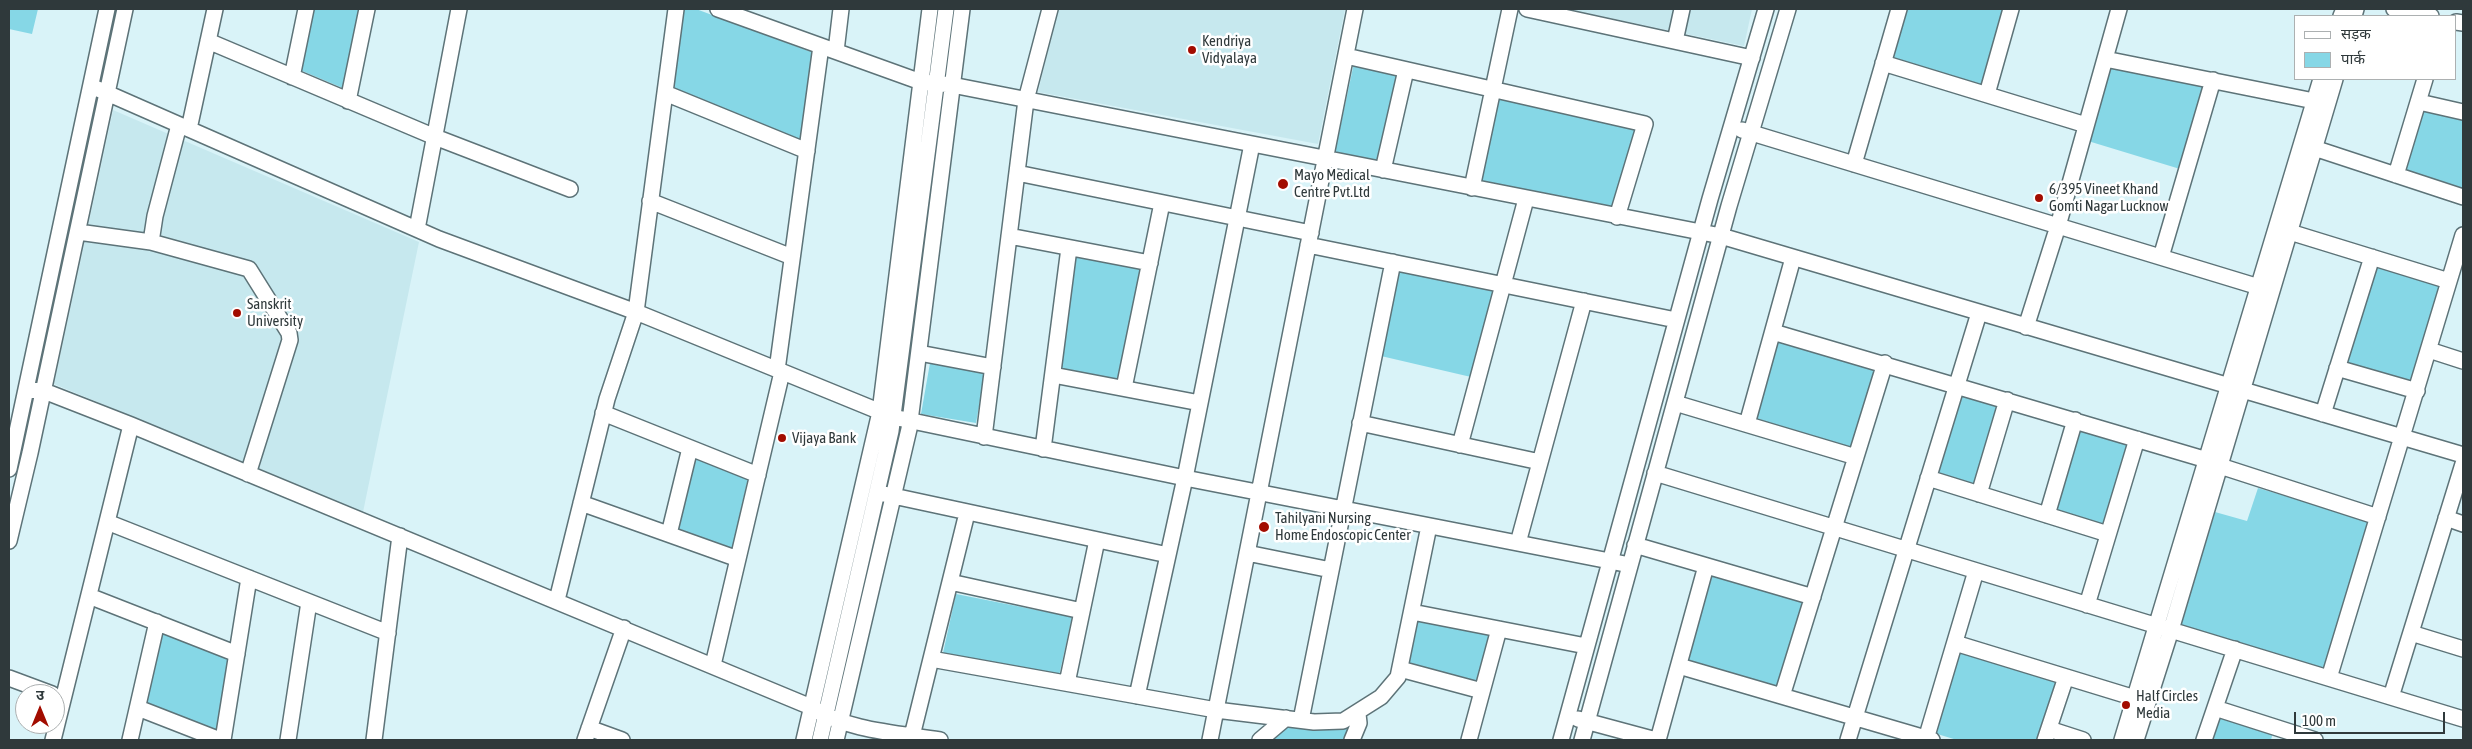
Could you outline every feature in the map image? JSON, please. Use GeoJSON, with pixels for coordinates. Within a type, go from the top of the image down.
{"type":"FeatureCollection","features":[{"type":"Feature","properties":{"kind":"street"},"geometry":{"type":"LineString","coordinates":[[9,469],[107,9]]}},
{"type":"Feature","properties":{"kind":"street"},"geometry":{"type":"LineString","coordinates":[[9,541],[43,396],[125,9]]}},
{"type":"Feature","properties":{"kind":"street"},"geometry":{"type":"LineString","coordinates":[[151,242],[155,216],[184,127],[208,41],[214,9]]}},
{"type":"Feature","properties":{"kind":"street"},"geometry":{"type":"LineString","coordinates":[[292,77],[306,9]]}},
{"type":"Feature","properties":{"kind":"street"},"geometry":{"type":"LineString","coordinates":[[348,101],[367,9]]}},
{"type":"Feature","properties":{"kind":"street"},"geometry":{"type":"LineString","coordinates":[[417,229],[459,9]]}},
{"type":"Feature","properties":{"kind":"street"},"geometry":{"type":"LineString","coordinates":[[557,600],[603,413],[636,312],[676,9]]}},
{"type":"Feature","properties":{"kind":"street"},"geometry":{"type":"LineString","coordinates":[[718,9],[921,82],[952,85],[1700,234],[1721,236],[2463,455]]}},
{"type":"Feature","properties":{"kind":"street"},"geometry":{"type":"LineString","coordinates":[[836,52],[841,9]]}},
{"type":"Feature","properties":{"kind":"street"},"geometry":{"type":"LineString","coordinates":[[820,740],[877,492],[930,9]]}},
{"type":"Feature","properties":{"kind":"street"},"geometry":{"type":"LineString","coordinates":[[804,740],[886,415],[937,84],[946,9]]}},
{"type":"Feature","properties":{"kind":"street"},"geometry":{"type":"LineString","coordinates":[[836,740],[910,422],[962,9]]}},
{"type":"Feature","properties":{"kind":"street"},"geometry":{"type":"LineString","coordinates":[[984,437],[1026,100],[1050,9]]}},
{"type":"Feature","properties":{"kind":"street"},"geometry":{"type":"LineString","coordinates":[[1210,740],[1356,9]]}},
{"type":"Feature","properties":{"kind":"street"},"geometry":{"type":"LineString","coordinates":[[1472,188],[1510,9]]}},
{"type":"Feature","properties":{"kind":"street"},"geometry":{"type":"LineString","coordinates":[[1527,9],[1752,58]]}},
{"type":"Feature","properties":{"kind":"street"},"geometry":{"type":"LineString","coordinates":[[1675,41],[1682,9]]}},
{"type":"Feature","properties":{"kind":"street"},"geometry":{"type":"LineString","coordinates":[[1560,740],[1700,234],[1766,9]]}},
{"type":"Feature","properties":{"kind":"street"},"geometry":{"type":"LineString","coordinates":[[1582,740],[1721,236],[1788,9]]}},
{"type":"Feature","properties":{"kind":"street"},"geometry":{"type":"LineString","coordinates":[[1854,164],[1899,9]]}},
{"type":"Feature","properties":{"kind":"street"},"geometry":{"type":"LineString","coordinates":[[1986,94],[2011,9]]}},
{"type":"Feature","properties":{"kind":"street"},"geometry":{"type":"LineString","coordinates":[[2026,327],[2058,226],[2119,9]]}},
{"type":"Feature","properties":{"kind":"street"},"geometry":{"type":"LineString","coordinates":[[2394,9],[2427,15]]}},
{"type":"Feature","properties":{"kind":"street"},"geometry":{"type":"LineString","coordinates":[[208,41],[434,137],[570,189]]}},
{"type":"Feature","properties":{"kind":"street"},"geometry":{"type":"LineString","coordinates":[[713,665],[758,475],[780,371],[792,257],[821,46]]}},
{"type":"Feature","properties":{"kind":"street"},"geometry":{"type":"LineString","coordinates":[[1346,56],[1645,124],[1617,217]]}},
{"type":"Feature","properties":{"kind":"street"},"geometry":{"type":"LineString","coordinates":[[2105,58],[2321,102]]}},
{"type":"Feature","properties":{"kind":"street"},"geometry":{"type":"LineString","coordinates":[[1883,63],[2086,126]]}},
{"type":"Feature","properties":{"kind":"street"},"geometry":{"type":"LineString","coordinates":[[1384,170],[1406,70]]}},
{"type":"Feature","properties":{"kind":"street"},"geometry":{"type":"LineString","coordinates":[[2161,258],[2214,80]]}},
{"type":"Feature","properties":{"kind":"street"},"geometry":{"type":"LineString","coordinates":[[2236,388],[2259,287],[2314,148],[2321,102],[2320,80]]}},
{"type":"Feature","properties":{"kind":"street"},"geometry":{"type":"LineString","coordinates":[[2136,740],[2164,628],[2321,102],[2334,80]]}},
{"type":"Feature","properties":{"kind":"street"},"geometry":{"type":"LineString","coordinates":[[2396,175],[2425,80]]}},
{"type":"Feature","properties":{"kind":"street"},"geometry":{"type":"LineString","coordinates":[[90,86],[417,229],[636,312],[886,415],[910,422],[1259,493],[1630,565]]}},
{"type":"Feature","properties":{"kind":"street"},"geometry":{"type":"LineString","coordinates":[[665,93],[807,151]]}},
{"type":"Feature","properties":{"kind":"street"},"geometry":{"type":"LineString","coordinates":[[2419,102],[2463,112]]}},
{"type":"Feature","properties":{"kind":"street"},"geometry":{"type":"LineString","coordinates":[[1731,126],[2259,287]]}},
{"type":"Feature","properties":{"kind":"street"},"geometry":{"type":"LineString","coordinates":[[1137,696],[1185,478],[1252,144]]}},
{"type":"Feature","properties":{"kind":"street"},"geometry":{"type":"LineString","coordinates":[[2314,148],[2463,197]]}},
{"type":"Feature","properties":{"kind":"street"},"geometry":{"type":"LineString","coordinates":[[1017,174],[1237,218],[1393,262],[1676,320]]}},
{"type":"Feature","properties":{"kind":"street"},"geometry":{"type":"LineString","coordinates":[[1460,445],[1526,199]]}},
{"type":"Feature","properties":{"kind":"street"},"geometry":{"type":"LineString","coordinates":[[650,201],[792,257]]}},
{"type":"Feature","properties":{"kind":"street"},"geometry":{"type":"LineString","coordinates":[[1124,388],[1162,203]]}},
{"type":"Feature","properties":{"kind":"street"},"geometry":{"type":"LineString","coordinates":[[2283,229],[2449,281]]}},
{"type":"Feature","properties":{"kind":"street"},"geometry":{"type":"LineString","coordinates":[[78,232],[151,242],[249,268],[289,333],[290,340],[248,474]]}},
{"type":"Feature","properties":{"kind":"street"},"geometry":{"type":"LineString","coordinates":[[2329,678],[2463,235]]}},
{"type":"Feature","properties":{"kind":"street"},"geometry":{"type":"LineString","coordinates":[[1009,236],[1150,264]]}},
{"type":"Feature","properties":{"kind":"street"},"geometry":{"type":"LineString","coordinates":[[1043,449],[1069,248]]}},
{"type":"Feature","properties":{"kind":"street"},"geometry":{"type":"LineString","coordinates":[[2323,414],[2372,257]]}},
{"type":"Feature","properties":{"kind":"street"},"geometry":{"type":"LineString","coordinates":[[1747,424],[1793,258]]}},
{"type":"Feature","properties":{"kind":"street"},"geometry":{"type":"LineString","coordinates":[[1262,740],[1293,719],[1331,570],[1393,262]]}},
{"type":"Feature","properties":{"kind":"street"},"geometry":{"type":"LineString","coordinates":[[1518,543],[1584,301]]}},
{"type":"Feature","properties":{"kind":"street"},"geometry":{"type":"LineString","coordinates":[[1848,740],[1979,313]]}},
{"type":"Feature","properties":{"kind":"street"},"geometry":{"type":"LineString","coordinates":[[1773,332],[1885,363],[2075,420],[2378,517]]}},
{"type":"Feature","properties":{"kind":"street"},"geometry":{"type":"LineString","coordinates":[[2429,350],[2463,361]]}},
{"type":"Feature","properties":{"kind":"street"},"geometry":{"type":"LineString","coordinates":[[919,353],[992,367]]}},
{"type":"Feature","properties":{"kind":"street"},"geometry":{"type":"LineString","coordinates":[[1782,696],[1885,363]]}},
{"type":"Feature","properties":{"kind":"street"},"geometry":{"type":"LineString","coordinates":[[2337,368],[2417,391]]}},
{"type":"Feature","properties":{"kind":"street"},"geometry":{"type":"LineString","coordinates":[[1053,375],[1200,403]]}},
{"type":"Feature","properties":{"kind":"street"},"geometry":{"type":"LineString","coordinates":[[27,390],[622,632],[810,711],[840,722],[912,738],[940,740]]}},
{"type":"Feature","properties":{"kind":"street"},"geometry":{"type":"LineString","coordinates":[[1979,494],[2007,400]]}},
{"type":"Feature","properties":{"kind":"street"},"geometry":{"type":"LineString","coordinates":[[1675,403],[1856,457]]}},
{"type":"Feature","properties":{"kind":"street"},"geometry":{"type":"LineString","coordinates":[[603,413],[758,475]]}},
{"type":"Feature","properties":{"kind":"street"},"geometry":{"type":"LineString","coordinates":[[2048,515],[2075,420]]}},
{"type":"Feature","properties":{"kind":"street"},"geometry":{"type":"LineString","coordinates":[[1360,424],[1540,462]]}},
{"type":"Feature","properties":{"kind":"street"},"geometry":{"type":"LineString","coordinates":[[129,430],[248,474],[399,541],[557,600],[622,632],[713,665],[810,711]]}},
{"type":"Feature","properties":{"kind":"street"},"geometry":{"type":"LineString","coordinates":[[61,684],[89,596],[129,430]]}},
{"type":"Feature","properties":{"kind":"street"},"geometry":{"type":"LineString","coordinates":[[2087,605],[2137,439]]}},
{"type":"Feature","properties":{"kind":"street"},"geometry":{"type":"LineString","coordinates":[[669,534],[690,448]]}},
{"type":"Feature","properties":{"kind":"street"},"geometry":{"type":"LineString","coordinates":[[2392,697],[2463,464]]}},
{"type":"Feature","properties":{"kind":"street"},"geometry":{"type":"LineString","coordinates":[[1655,474],[2463,719]]}},
{"type":"Feature","properties":{"kind":"street"},"geometry":{"type":"LineString","coordinates":[[1928,478],[2108,534]]}},
{"type":"Feature","properties":{"kind":"street"},"geometry":{"type":"LineString","coordinates":[[877,492],[1168,555]]}},
{"type":"Feature","properties":{"kind":"street"},"geometry":{"type":"LineString","coordinates":[[581,503],[738,559]]}},
{"type":"Feature","properties":{"kind":"street"},"geometry":{"type":"LineString","coordinates":[[912,738],[967,513]]}},
{"type":"Feature","properties":{"kind":"street"},"geometry":{"type":"LineString","coordinates":[[2446,518],[2463,524]]}},
{"type":"Feature","properties":{"kind":"street"},"geometry":{"type":"LineString","coordinates":[[107,522],[388,633]]}},
{"type":"Feature","properties":{"kind":"street"},"geometry":{"type":"LineString","coordinates":[[931,659],[1216,710],[1293,719],[1343,721],[1358,714],[1381,697],[1398,677],[1429,526]]}},
{"type":"Feature","properties":{"kind":"street"},"geometry":{"type":"LineString","coordinates":[[1067,683],[1097,540]]}},
{"type":"Feature","properties":{"kind":"street"},"geometry":{"type":"LineString","coordinates":[[374,740],[399,541]]}},
{"type":"Feature","properties":{"kind":"street"},"geometry":{"type":"LineString","coordinates":[[1636,545],[1813,597]]}},
{"type":"Feature","properties":{"kind":"street"},"geometry":{"type":"LineString","coordinates":[[1247,553],[1331,570]]}},
{"type":"Feature","properties":{"kind":"street"},"geometry":{"type":"LineString","coordinates":[[1567,715],[1657,740],[1680,666],[1706,566]]}},
{"type":"Feature","properties":{"kind":"street"},"geometry":{"type":"LineString","coordinates":[[1680,666],[1929,739],[1954,644],[1976,571]]}},
{"type":"Feature","properties":{"kind":"street"},"geometry":{"type":"LineString","coordinates":[[138,708],[221,740],[249,578]]}},
{"type":"Feature","properties":{"kind":"street"},"geometry":{"type":"LineString","coordinates":[[950,582],[1082,611]]}},
{"type":"Feature","properties":{"kind":"street"},"geometry":{"type":"LineString","coordinates":[[89,596],[237,654]]}},
{"type":"Feature","properties":{"kind":"street"},"geometry":{"type":"LineString","coordinates":[[288,740],[309,602]]}},
{"type":"Feature","properties":{"kind":"street"},"geometry":{"type":"LineString","coordinates":[[1412,612],[1586,646]]}},
{"type":"Feature","properties":{"kind":"street"},"geometry":{"type":"LineString","coordinates":[[130,740],[157,622]]}},
{"type":"Feature","properties":{"kind":"street"},"geometry":{"type":"LineString","coordinates":[[2122,740],[2135,698],[2164,628]]}},
{"type":"Feature","properties":{"kind":"street"},"geometry":{"type":"LineString","coordinates":[[1469,740],[1499,629]]}},
{"type":"Feature","properties":{"kind":"street"},"geometry":{"type":"LineString","coordinates":[[622,632],[587,734],[622,740]]}},
{"type":"Feature","properties":{"kind":"street"},"geometry":{"type":"LineString","coordinates":[[2411,633],[2463,649]]}},
{"type":"Feature","properties":{"kind":"street"},"geometry":{"type":"LineString","coordinates":[[1954,644],[2135,698]]}},
{"type":"Feature","properties":{"kind":"street"},"geometry":{"type":"LineString","coordinates":[[2204,740],[2235,650]]}},
{"type":"Feature","properties":{"kind":"street"},"geometry":{"type":"LineString","coordinates":[[1400,669],[1482,692]]}},
{"type":"Feature","properties":{"kind":"street"},"geometry":{"type":"LineString","coordinates":[[2066,677],[2047,735],[2083,740]]}},
{"type":"Feature","properties":{"kind":"street"},"geometry":{"type":"LineString","coordinates":[[9,678],[25,684]]}},
{"type":"Feature","properties":{"kind":"street"},"geometry":{"type":"LineString","coordinates":[[2215,708],[2279,735],[2315,740]]}},
{"type":"Feature","properties":{"kind":"street"},"geometry":{"type":"LineString","coordinates":[[1352,740],[1359,723],[1358,714]]}},
{"type":"Feature","properties":{"kind":"shaded area","name":"Kendriya Vidyalaya"},"geometry":{"type":"Polygon","coordinates":[[[1058,9],[1345,9],[1318,144],[1038,92],[1058,9]]]}},
{"type":"Feature","properties":{"kind":"shaded area"},"geometry":{"type":"Polygon","coordinates":[[[1566,9],[1752,9],[1744,46],[1566,9]]]}},
{"type":"Feature","properties":{"kind":"shaded area","name":"Sanskrit University"},"geometry":{"type":"Polygon","coordinates":[[[113,110],[419,242],[363,512],[54,384],[113,110]]]}},
{"type":"Feature","properties":{"kind":"green space"},"geometry":{"type":"Polygon","coordinates":[[[9,9],[38,9],[32,34],[9,29],[9,9]]]}},
{"type":"Feature","properties":{"kind":"green space"},"geometry":{"type":"Polygon","coordinates":[[[311,9],[362,9],[345,89],[300,70],[311,9]]]}},
{"type":"Feature","properties":{"kind":"green space"},"geometry":{"type":"Polygon","coordinates":[[[684,9],[696,9],[814,53],[801,142],[673,90],[684,9]]]}},
{"type":"Feature","properties":{"kind":"green space"},"geometry":{"type":"Polygon","coordinates":[[[1905,9],[2006,9],[1983,87],[1889,61],[1905,9]]]}},
{"type":"Feature","properties":{"kind":"green space"},"geometry":{"type":"Polygon","coordinates":[[[1354,63],[1404,74],[1385,163],[1335,152],[1354,63]]]}},
{"type":"Feature","properties":{"kind":"green space"},"geometry":{"type":"Polygon","coordinates":[[[2109,67],[2206,84],[2180,169],[2088,141],[2109,67]]]}},
{"type":"Feature","properties":{"kind":"green space"},"geometry":{"type":"Polygon","coordinates":[[[1497,96],[1637,128],[1613,209],[1479,182],[1497,96]]]}},
{"type":"Feature","properties":{"kind":"green space"},"geometry":{"type":"Polygon","coordinates":[[[2423,107],[2463,116],[2463,192],[2403,173],[2423,107]]]}},
{"type":"Feature","properties":{"kind":"green space"},"geometry":{"type":"Polygon","coordinates":[[[1074,253],[1143,265],[1120,381],[1059,369],[1074,253]]]}},
{"type":"Feature","properties":{"kind":"green space"},"geometry":{"type":"Polygon","coordinates":[[[2374,265],[2442,285],[2411,385],[2344,365],[2374,265]]]}},
{"type":"Feature","properties":{"kind":"green space"},"geometry":{"type":"Polygon","coordinates":[[[1398,268],[1496,289],[1471,377],[1381,356],[1398,268]]]}},
{"type":"Feature","properties":{"kind":"green space"},"geometry":{"type":"Polygon","coordinates":[[[1778,338],[1875,367],[1851,447],[1754,419],[1778,338]]]}},
{"type":"Feature","properties":{"kind":"green space"},"geometry":{"type":"Polygon","coordinates":[[[930,363],[985,373],[976,423],[921,414],[930,363]]]}},
{"type":"Feature","properties":{"kind":"green space"},"geometry":{"type":"Polygon","coordinates":[[[1960,391],[2000,403],[1974,487],[1934,474],[1960,391]]]}},
{"type":"Feature","properties":{"kind":"green space"},"geometry":{"type":"Polygon","coordinates":[[[2081,426],[2129,441],[2104,525],[2055,510],[2081,426]]]}},
{"type":"Feature","properties":{"kind":"green space"},"geometry":{"type":"Polygon","coordinates":[[[694,457],[748,478],[732,549],[677,528],[694,457]]]}},
{"type":"Feature","properties":{"kind":"green space"},"geometry":{"type":"Polygon","coordinates":[[[2258,488],[2369,521],[2325,669],[2181,626],[2215,512],[2247,521],[2258,488]]]}},
{"type":"Feature","properties":{"kind":"green space"},"geometry":{"type":"Polygon","coordinates":[[[1710,575],[1804,603],[1777,687],[1689,660],[1710,575]]]}},
{"type":"Feature","properties":{"kind":"green space"},"geometry":{"type":"Polygon","coordinates":[[[956,594],[1072,617],[1059,676],[943,653],[956,594]]]}},
{"type":"Feature","properties":{"kind":"green space"},"geometry":{"type":"Polygon","coordinates":[[[1417,618],[1493,635],[1478,686],[1407,667],[1417,618]]]}},
{"type":"Feature","properties":{"kind":"green space"},"geometry":{"type":"Polygon","coordinates":[[[160,632],[231,659],[218,732],[144,705],[160,632]]]}},
{"type":"Feature","properties":{"kind":"green space"},"geometry":{"type":"Polygon","coordinates":[[[1960,652],[2056,682],[2037,740],[1957,740],[1934,733],[1960,652]]]}},
{"type":"Feature","properties":{"kind":"green space"},"geometry":{"type":"Polygon","coordinates":[[[2220,716],[2273,732],[2271,740],[2212,740],[2220,716]]]}},
{"type":"Feature","properties":{"kind":"green space"},"geometry":{"type":"Polygon","coordinates":[[[1286,725],[1316,728],[1350,727],[1345,740],[1271,740],[1286,725]]]}},
{"type":"Feature","properties":{"kind":"place","name":"Kendriya Vidyalaya"},"geometry":{"type":"Point","coordinates":[1192,50]}},
{"type":"Feature","properties":{"kind":"place","name":"Mayo Medical Centre Pvt.Ltd"},"geometry":{"type":"Point","coordinates":[1283,184]}},
{"type":"Feature","properties":{"kind":"place","name":"6/395 Vineet Khand Gomti Nagar Lucknow"},"geometry":{"type":"Point","coordinates":[2039,198]}},
{"type":"Feature","properties":{"kind":"place","name":"Sanskrit University"},"geometry":{"type":"Point","coordinates":[237,313]}},
{"type":"Feature","properties":{"kind":"place","name":"Vijaya Bank"},"geometry":{"type":"Point","coordinates":[782,438]}},
{"type":"Feature","properties":{"kind":"place","name":"Tahilyani Nursing Home Endoscopic Center"},"geometry":{"type":"Point","coordinates":[1264,527]}},
{"type":"Feature","properties":{"kind":"place","name":"Half Circles Media"},"geometry":{"type":"Point","coordinates":[2126,705]}}]}
